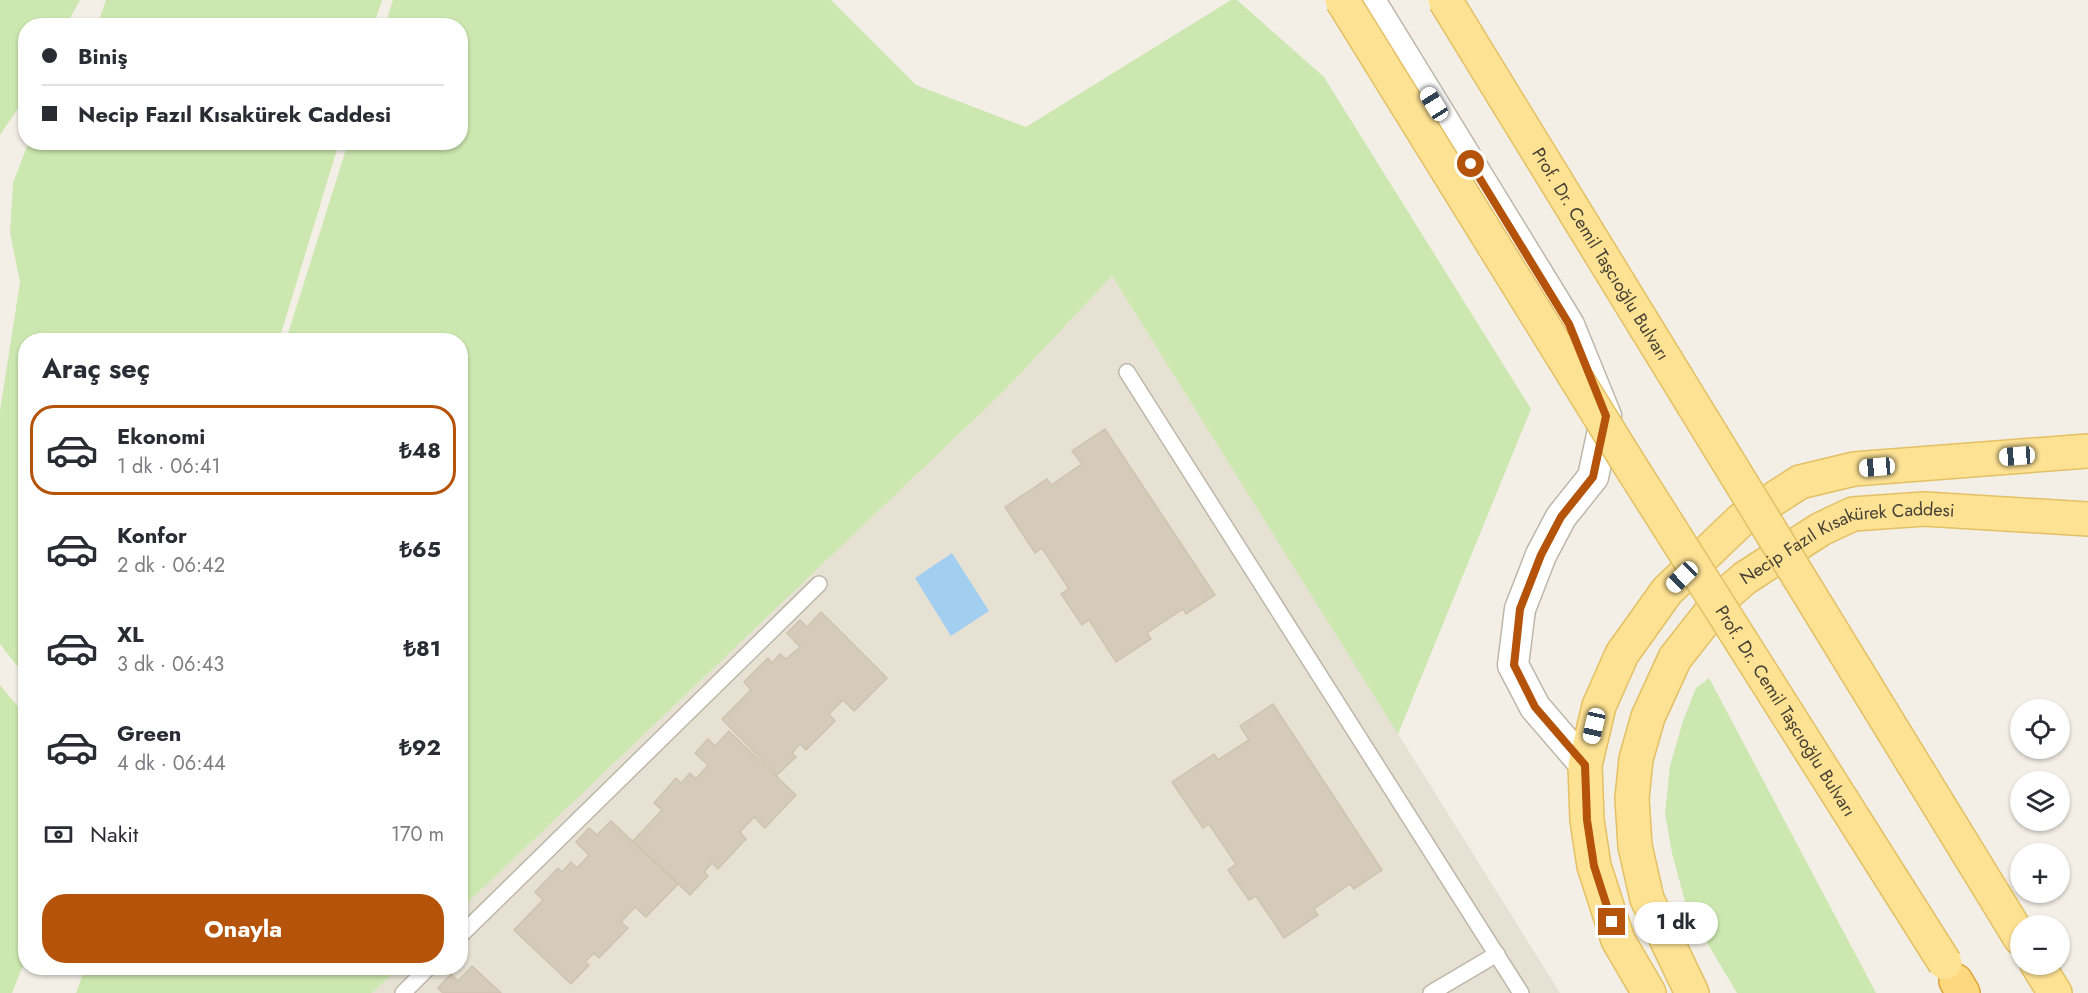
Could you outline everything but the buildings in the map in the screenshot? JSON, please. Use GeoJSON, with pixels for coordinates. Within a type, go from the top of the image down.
{"type":"FeatureCollection","features":[{"type":"Feature","properties":{"kind":"main road","name":"Prof. Dr. Cemil Taşcıoğlu Bulvarı"},"geometry":{"type":"LineString","coordinates":[[1342,0],[1626,459],[1955,982]]}},
{"type":"Feature","properties":{"kind":"main road","name":"Prof. Dr. Cemil Taşcıoğlu Bulvarı"},"geometry":{"type":"LineString","coordinates":[[1445,0],[2010,921]]}},
{"type":"Feature","properties":{"kind":"main road"},"geometry":{"type":"LineString","coordinates":[[1649,993],[1618,940],[1594,866],[1587,820],[1585,765],[1599,706],[1622,654],[1667,591],[1742,520],[1800,482],[1854,469],[2088,451]]}},
{"type":"Feature","properties":{"kind":"main road","name":"Necip Fazıl Kısakürek Caddesi"},"geometry":{"type":"LineString","coordinates":[[1692,993],[1647,899],[1635,846],[1632,798],[1636,759],[1648,717],[1676,658],[1723,597],[1745,578],[1821,529],[1853,514],[1924,509],[2088,519]]}},
{"type":"Feature","properties":{"kind":"main road"},"geometry":{"type":"LineString","coordinates":[[2044,975],[2055,993]]}},
{"type":"Feature","properties":{"kind":"street"},"geometry":{"type":"LineString","coordinates":[[1367,0],[1372,4],[1569,324],[1606,416],[1593,477],[1561,517],[1541,555],[1520,609],[1514,665],[1535,707],[1585,765]]}},
{"type":"Feature","properties":{"kind":"lane"},"geometry":{"type":"LineString","coordinates":[[1127,372],[1521,993]]}},
{"type":"Feature","properties":{"kind":"lane"},"geometry":{"type":"LineString","coordinates":[[468,928],[819,584]]}},
{"type":"Feature","properties":{"kind":"lane"},"geometry":{"type":"LineString","coordinates":[[1431,993],[1497,954]]}},
{"type":"Feature","properties":{"kind":"lane"},"geometry":{"type":"LineString","coordinates":[[403,993],[421,975]]}},
{"type":"Feature","properties":{"kind":"shaded area"},"geometry":{"type":"Polygon","coordinates":[[[1112,276],[1560,993],[372,993],[391,975],[468,975],[468,902],[1005,390],[1112,276]]]}},
{"type":"Feature","properties":{"kind":"green space"},"geometry":{"type":"Polygon","coordinates":[[[0,0],[80,0],[70,18],[18,18],[18,108],[0,135],[0,0]]]}},
{"type":"Feature","properties":{"kind":"green space"},"geometry":{"type":"Polygon","coordinates":[[[106,0],[382,0],[376,18],[100,18],[106,0]]]}},
{"type":"Feature","properties":{"kind":"green space"},"geometry":{"type":"Polygon","coordinates":[[[393,0],[831,0],[916,85],[1026,127],[1231,0],[1237,0],[1324,77],[1531,409],[1398,734],[1112,276],[1005,390],[468,902],[468,333],[288,333],[346,150],[468,150],[468,18],[387,18],[393,0]]]}},
{"type":"Feature","properties":{"kind":"green space"},"geometry":{"type":"Polygon","coordinates":[[[26,150],[337,150],[281,333],[18,333],[18,667],[0,644],[0,411],[20,282],[10,233],[13,183],[26,150]]]}},
{"type":"Feature","properties":{"kind":"green space"},"geometry":{"type":"Polygon","coordinates":[[[1709,678],[1876,993],[1737,993],[1687,909],[1672,853],[1665,813],[1670,766],[1683,721],[1696,688],[1709,678]]]}},
{"type":"Feature","properties":{"kind":"green space"},"geometry":{"type":"Polygon","coordinates":[[[0,685],[18,706],[19,975],[12,993],[0,993],[0,685]]]}},
{"type":"Feature","properties":{"kind":"green space"},"geometry":{"type":"Polygon","coordinates":[[[82,975],[391,975],[372,993],[76,993],[82,975]]]}},
{"type":"Feature","properties":{"kind":"water"},"geometry":{"type":"Polygon","coordinates":[[[952,553],[989,611],[951,636],[915,578],[952,553]]]}},
{"type":"Feature","properties":{"kind":"route"},"geometry":{"type":"LineString","coordinates":[[1471,164],[1569,324],[1606,416],[1593,477],[1561,517],[1541,555],[1520,609],[1514,665],[1535,707],[1585,765],[1587,820],[1594,866],[1612,922]]}}]}
